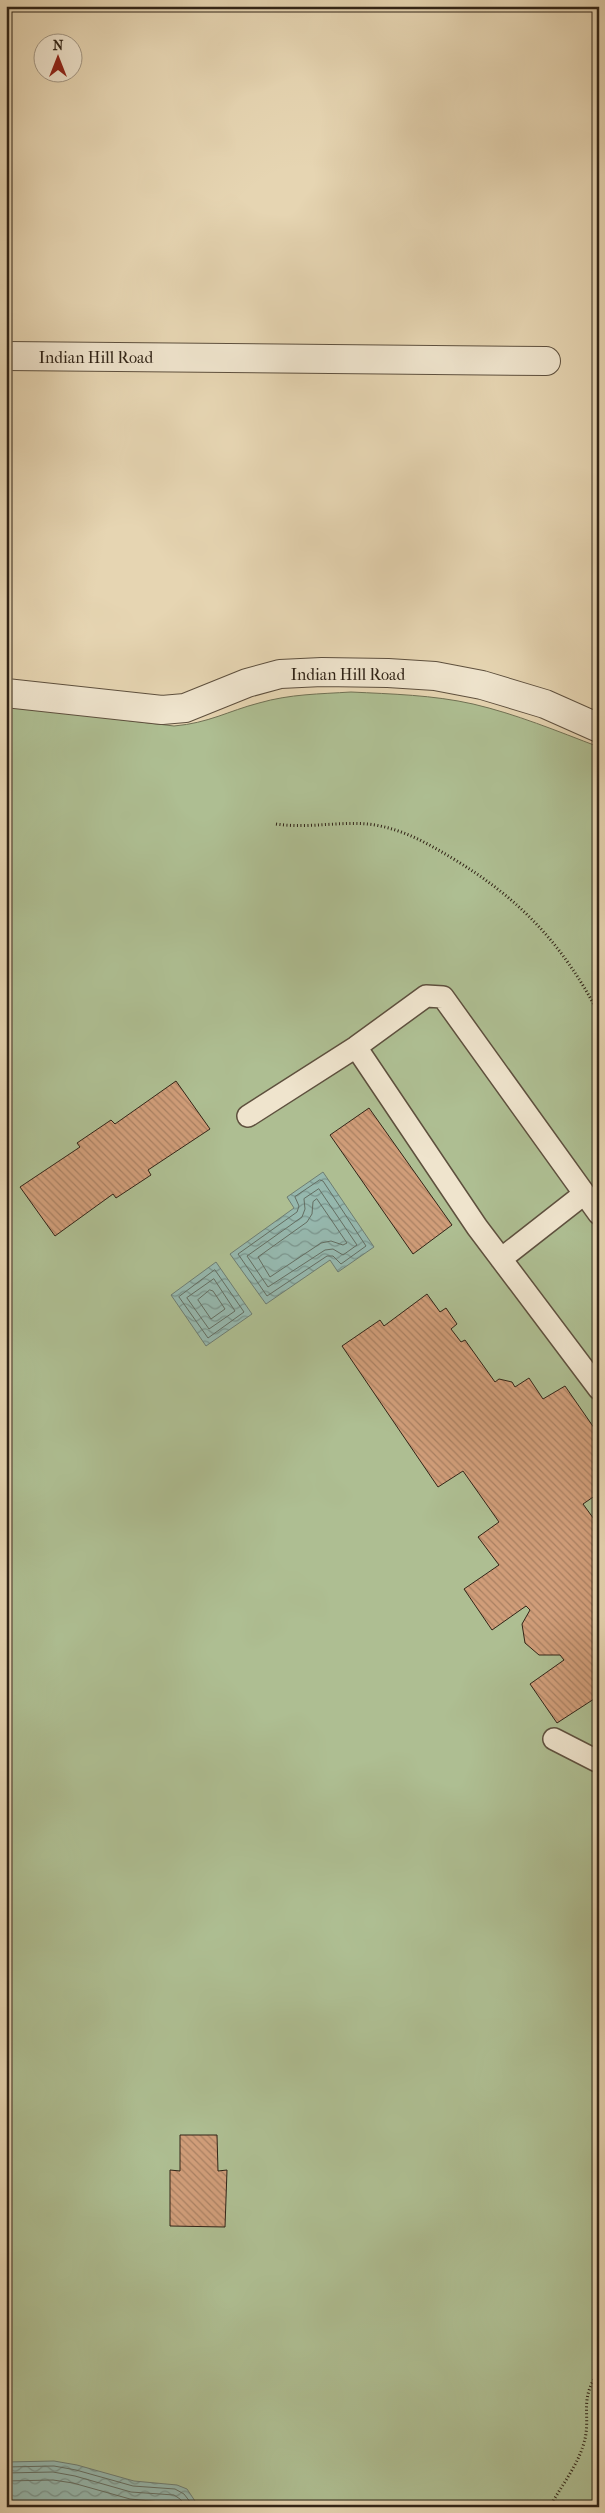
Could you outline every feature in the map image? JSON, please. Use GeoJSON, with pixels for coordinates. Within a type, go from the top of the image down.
{"type":"FeatureCollection","features":[{"type":"Feature","properties":{"kind":"street","name":"Indian Hill Road"},"geometry":{"type":"LineString","coordinates":[[6,356],[546,360]]}},
{"type":"Feature","properties":{"kind":"street","name":"Indian Hill Road"},"geometry":{"type":"LineString","coordinates":[[6,693],[162,710],[185,708],[247,683],[280,674],[322,672],[397,673],[435,676],[482,685],[545,704],[599,728]]}},
{"type":"Feature","properties":{"kind":"lane"},"geometry":{"type":"LineString","coordinates":[[248,1116],[356,1047],[426,996],[443,998],[599,1214]]}},
{"type":"Feature","properties":{"kind":"lane"},"geometry":{"type":"LineString","coordinates":[[356,1047],[477,1227],[599,1389]]}},
{"type":"Feature","properties":{"kind":"lane"},"geometry":{"type":"LineString","coordinates":[[501,1259],[584,1194]]}},
{"type":"Feature","properties":{"kind":"lane"},"geometry":{"type":"LineString","coordinates":[[554,1739],[599,1762]]}},
{"type":"Feature","properties":{"kind":"path"},"geometry":{"type":"LineString","coordinates":[[276,824],[299,828],[374,825],[411,834],[431,845],[490,881],[534,920],[573,968],[599,1014]]}},
{"type":"Feature","properties":{"kind":"path"},"geometry":{"type":"LineString","coordinates":[[550,2507],[572,2473],[584,2444],[585,2397],[599,2372]]}},
{"type":"Feature","properties":{"kind":"green space"},"geometry":{"type":"Polygon","coordinates":[[[351,692],[428,697],[473,704],[521,718],[599,747],[599,2507],[6,2507],[6,706],[174,726],[198,722],[271,700],[305,695],[351,692]]]}},
{"type":"Feature","properties":{"kind":"water"},"geometry":{"type":"Polygon","coordinates":[[[323,1172],[374,1247],[338,1272],[330,1260],[266,1304],[230,1254],[294,1208],[287,1197],[323,1172]]]}},
{"type":"Feature","properties":{"kind":"water"},"geometry":{"type":"Polygon","coordinates":[[[216,1262],[252,1314],[206,1346],[171,1295],[216,1262]]]}},
{"type":"Feature","properties":{"kind":"water"},"geometry":{"type":"Polygon","coordinates":[[[54,2461],[77,2465],[134,2481],[177,2485],[187,2489],[199,2507],[6,2507],[6,2462],[54,2461]]]}},
{"type":"Feature","properties":{"kind":"building"},"geometry":{"type":"Polygon","coordinates":[[[176,1081],[210,1129],[148,1170],[151,1175],[116,1198],[113,1194],[55,1236],[20,1187],[80,1147],[77,1143],[111,1120],[115,1124],[176,1081]]]}},
{"type":"Feature","properties":{"kind":"building"},"geometry":{"type":"Polygon","coordinates":[[[369,1108],[452,1225],[413,1254],[330,1135],[369,1108]]]}},
{"type":"Feature","properties":{"kind":"building"},"geometry":{"type":"Polygon","coordinates":[[[427,1294],[440,1312],[446,1308],[457,1324],[451,1329],[461,1342],[465,1340],[495,1382],[499,1379],[512,1382],[515,1387],[529,1378],[543,1399],[565,1386],[599,1435],[599,1493],[583,1504],[599,1526],[599,1704],[594,1699],[557,1723],[530,1684],[564,1660],[560,1655],[539,1655],[525,1643],[522,1624],[530,1610],[526,1606],[492,1630],[464,1589],[499,1565],[478,1537],[499,1522],[463,1471],[438,1487],[342,1346],[380,1320],[384,1326],[427,1294]]]}},
{"type":"Feature","properties":{"kind":"building"},"geometry":{"type":"Polygon","coordinates":[[[180,2135],[217,2135],[218,2171],[227,2170],[225,2227],[170,2226],[170,2170],[180,2171],[180,2135]]]}}]}
